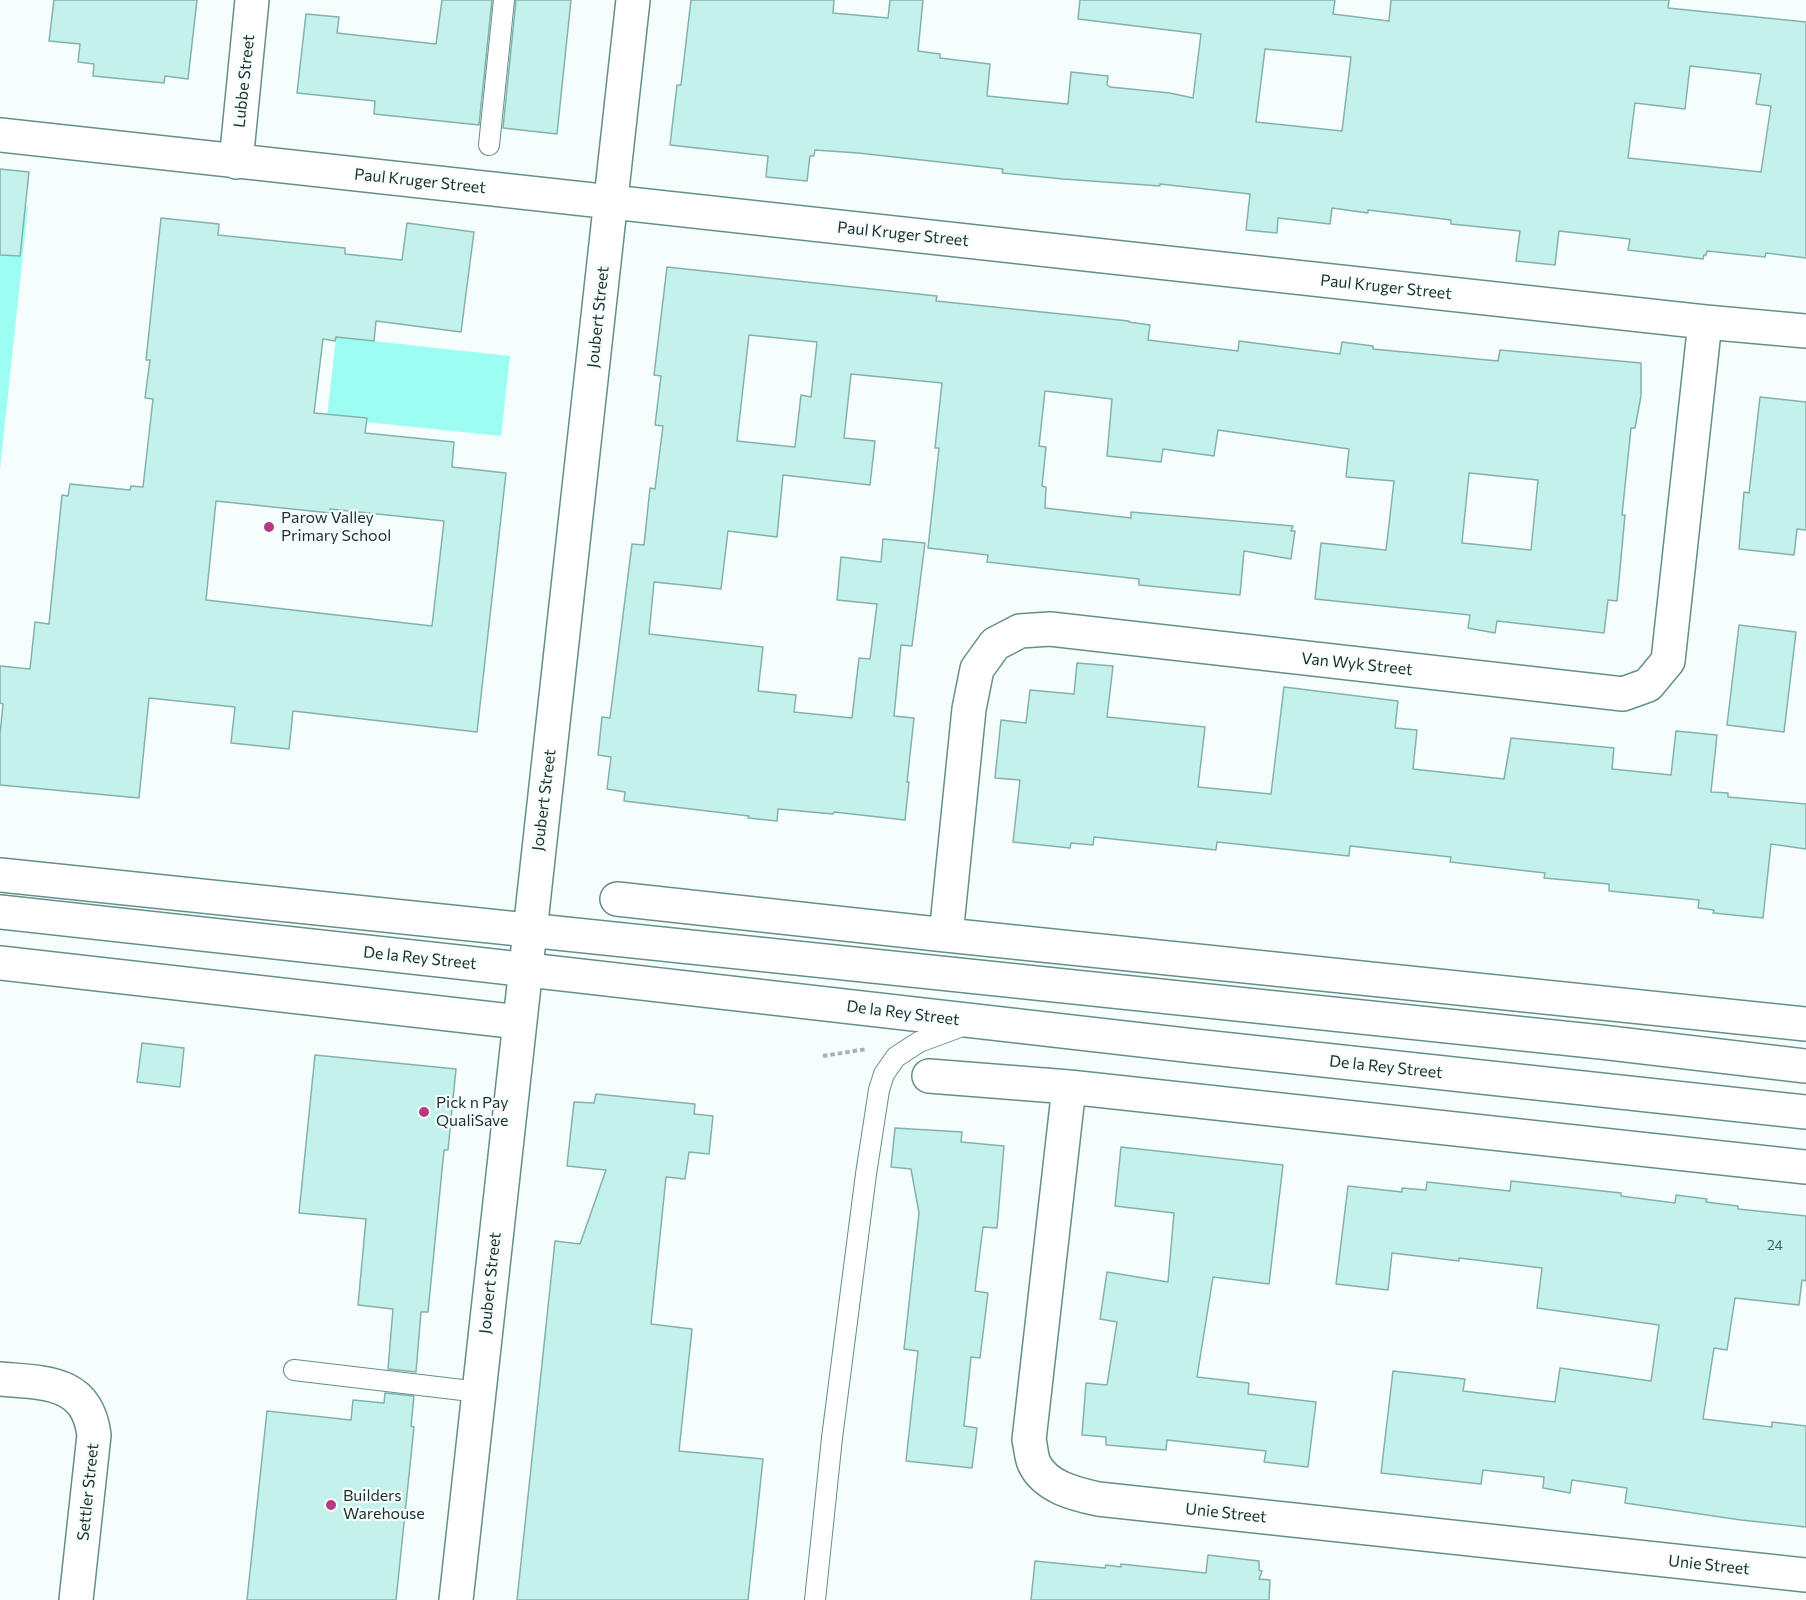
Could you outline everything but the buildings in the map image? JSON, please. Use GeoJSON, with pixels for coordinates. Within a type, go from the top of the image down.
{"type":"FeatureCollection","features":[{"type":"Feature","properties":{"kind":"street","name":"Lubbe Street"},"geometry":{"type":"LineString","coordinates":[[236,162],[252,0]]}},
{"type":"Feature","properties":{"kind":"street","name":"Joubert Street"},"geometry":{"type":"LineString","coordinates":[[456,1600],[633,0]]}},
{"type":"Feature","properties":{"kind":"street","name":"Paul Kruger Street"},"geometry":{"type":"LineString","coordinates":[[0,135],[1705,322],[1806,331]]}},
{"type":"Feature","properties":{"kind":"street","name":"Van Wyk Street"},"geometry":{"type":"LineString","coordinates":[[946,935],[969,709],[977,669],[995,644],[1020,631],[1050,629],[1623,694],[1648,685],[1668,661],[1705,322]]}},
{"type":"Feature","properties":{"kind":"street"},"geometry":{"type":"LineString","coordinates":[[0,875],[1601,1042],[1806,1066]]}},
{"type":"Feature","properties":{"kind":"street"},"geometry":{"type":"LineString","coordinates":[[617,899],[1806,1024]]}},
{"type":"Feature","properties":{"kind":"street","name":"De la Rey Street"},"geometry":{"type":"LineString","coordinates":[[0,912],[525,969],[976,1022],[1806,1112]]}},
{"type":"Feature","properties":{"kind":"street"},"geometry":{"type":"LineString","coordinates":[[0,963],[519,1022]]}},
{"type":"Feature","properties":{"kind":"street"},"geometry":{"type":"LineString","coordinates":[[929,1076],[1069,1087],[1806,1167]]}},
{"type":"Feature","properties":{"kind":"street","name":"Unie Street"},"geometry":{"type":"LineString","coordinates":[[1069,1087],[1029,1440],[1034,1463],[1048,1479],[1068,1492],[1098,1499],[1806,1575]]}},
{"type":"Feature","properties":{"kind":"street","name":"Settler Street"},"geometry":{"type":"LineString","coordinates":[[0,1378],[49,1383],[62,1387],[75,1395],[89,1414],[94,1435],[76,1600]]}},
{"type":"Feature","properties":{"kind":"lane"},"geometry":{"type":"LineString","coordinates":[[489,145],[504,0]]}},
{"type":"Feature","properties":{"kind":"lane"},"geometry":{"type":"LineString","coordinates":[[814,1600],[832,1438],[879,1090],[884,1074],[896,1057],[919,1042],[976,1022]]}},
{"type":"Feature","properties":{"kind":"lane"},"geometry":{"type":"LineString","coordinates":[[294,1370],[479,1392]]}},
{"type":"Feature","properties":{"kind":"path"},"geometry":{"type":"LineString","coordinates":[[823,1056],[874,1048]]}},
{"type":"Feature","properties":{"kind":"shaded area"},"geometry":{"type":"Polygon","coordinates":[[[0,204],[28,207],[0,469],[0,204]]]}},
{"type":"Feature","properties":{"kind":"shaded area"},"geometry":{"type":"Polygon","coordinates":[[[336,337],[510,356],[501,436],[327,418],[336,337]]]}},
{"type":"Feature","properties":{"kind":"place","name":"Parow Valley Primary School"},"geometry":{"type":"Point","coordinates":[269,527]}},
{"type":"Feature","properties":{"kind":"place","name":"Pick n Pay QualiSave"},"geometry":{"type":"Point","coordinates":[424,1112]}},
{"type":"Feature","properties":{"kind":"place","name":"Builders Warehouse"},"geometry":{"type":"Point","coordinates":[331,1505]}}]}
